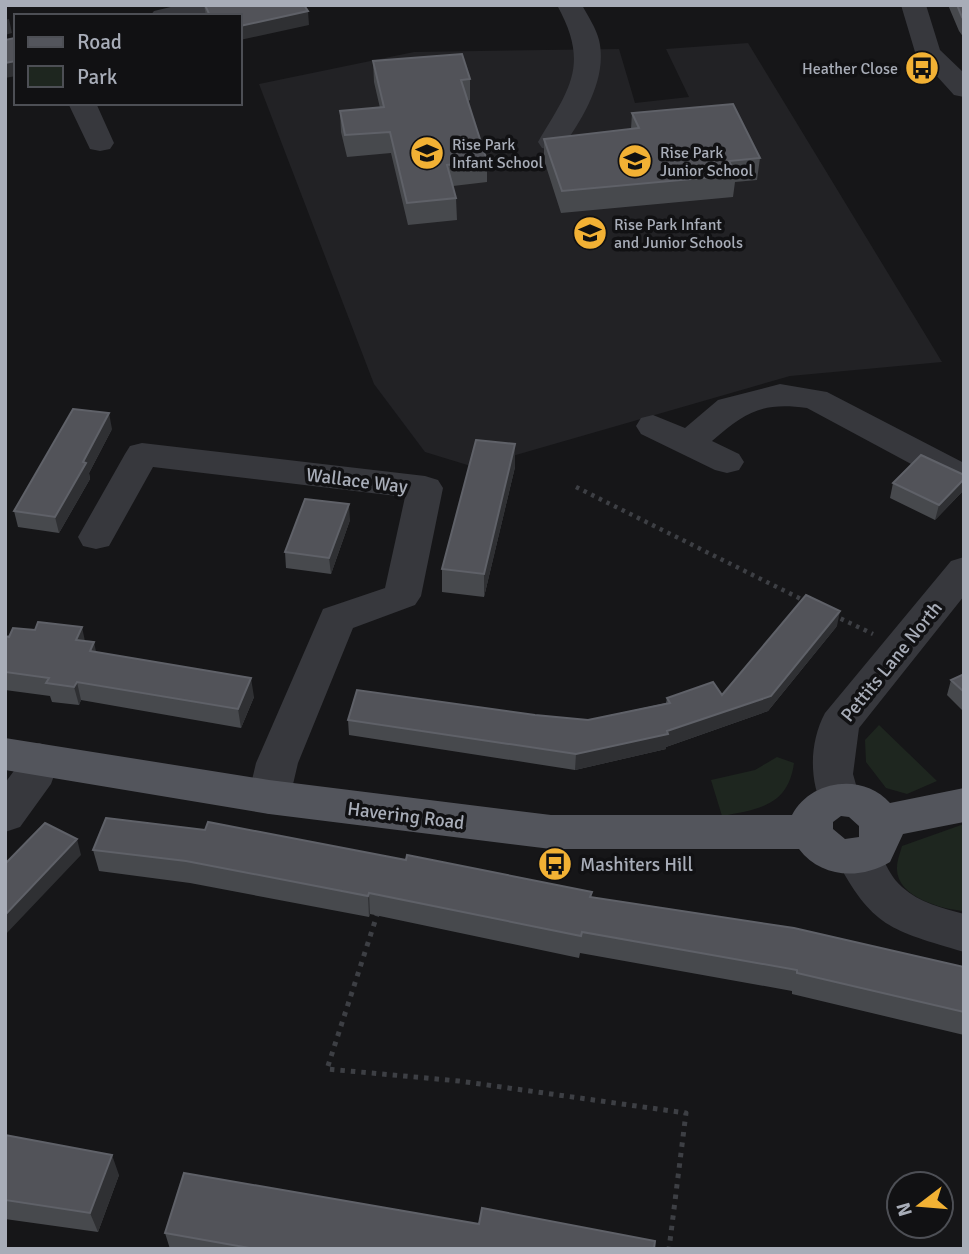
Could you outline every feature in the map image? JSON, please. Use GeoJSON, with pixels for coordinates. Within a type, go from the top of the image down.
{"type":"FeatureCollection","features":[{"type":"Feature","properties":{"kind":"main road","name":"Havering Road"},"geometry":{"type":"LineString","coordinates":[[22,757],[269,797],[551,832],[811,832]]}},
{"type":"Feature","properties":{"kind":"main road"},"geometry":{"type":"LineString","coordinates":[[868,839],[867,807],[856,802],[839,799],[824,803],[816,809],[810,822],[811,832],[829,852],[868,839],[964,805]]}},
{"type":"Feature","properties":{"kind":"street"},"geometry":{"type":"LineString","coordinates":[[173,14],[220,5]]}},
{"type":"Feature","properties":{"kind":"street"},"geometry":{"type":"LineString","coordinates":[[552,142],[572,108],[587,74],[586,41],[569,5]]}},
{"type":"Feature","properties":{"kind":"street"},"geometry":{"type":"LineString","coordinates":[[913,5],[928,52],[964,89]]}},
{"type":"Feature","properties":{"kind":"street"},"geometry":{"type":"LineString","coordinates":[[83,105],[100,143]]}},
{"type":"Feature","properties":{"kind":"street"},"geometry":{"type":"LineString","coordinates":[[688,443],[730,408],[780,394],[815,400],[964,478]]}},
{"type":"Feature","properties":{"kind":"street"},"geometry":{"type":"LineString","coordinates":[[653,426],[727,462]]}},
{"type":"Feature","properties":{"kind":"street","name":"Wallace Way"},"geometry":{"type":"LineString","coordinates":[[96,537],[142,454],[425,488],[402,596],[337,619],[277,763],[269,797]]}},
{"type":"Feature","properties":{"kind":"street","name":"Pettits Lane North"},"geometry":{"type":"LineString","coordinates":[[839,799],[832,774],[839,724],[964,570]]}},
{"type":"Feature","properties":{"kind":"street"},"geometry":{"type":"LineString","coordinates":[[5,816],[30,783],[22,757]]}},
{"type":"Feature","properties":{"kind":"street"},"geometry":{"type":"LineString","coordinates":[[868,839],[885,899],[910,917],[964,933]]}},
{"type":"Feature","properties":{"kind":"path"},"geometry":{"type":"LineString","coordinates":[[576,487],[814,605]]}},
{"type":"Feature","properties":{"kind":"path"},"geometry":{"type":"LineString","coordinates":[[826,611],[901,649]]}},
{"type":"Feature","properties":{"kind":"path"},"geometry":{"type":"LineString","coordinates":[[380,905],[327,1069],[458,1081],[686,1113],[669,1249]]}},
{"type":"Feature","properties":{"kind":"shaded area","name":"Rise Park Infant and Junior Schools"},"geometry":{"type":"Polygon","coordinates":[[[748,43],[942,362],[790,376],[474,467],[425,452],[374,384],[259,84],[414,52],[619,49],[635,103],[689,97],[666,49],[748,43]]]}},
{"type":"Feature","properties":{"kind":"green space"},"geometry":{"type":"Polygon","coordinates":[[[879,725],[937,781],[907,794],[886,788],[866,762],[865,740],[879,725]]]}},
{"type":"Feature","properties":{"kind":"green space"},"geometry":{"type":"Polygon","coordinates":[[[777,757],[794,763],[791,777],[778,797],[748,811],[722,816],[711,780],[755,770],[777,757]]]}},
{"type":"Feature","properties":{"kind":"green space"},"geometry":{"type":"Polygon","coordinates":[[[964,824],[964,911],[944,908],[912,894],[899,878],[897,865],[902,846],[964,824]]]}},
{"type":"Feature","properties":{"kind":"building"},"geometry":{"type":"Polygon","coordinates":[[[205,5],[304,5],[308,11],[242,26],[242,14],[209,14],[205,5]]]}},
{"type":"Feature","properties":{"kind":"building"},"geometry":{"type":"Polygon","coordinates":[[[957,5],[964,5],[964,20],[962,17],[957,5]]]}},
{"type":"Feature","properties":{"kind":"building"},"geometry":{"type":"Polygon","coordinates":[[[14,38],[14,61],[5,63],[5,40],[14,38]]]}},
{"type":"Feature","properties":{"kind":"building"},"geometry":{"type":"Polygon","coordinates":[[[462,54],[470,79],[461,80],[487,161],[447,165],[456,198],[407,203],[390,132],[345,135],[340,111],[384,107],[373,61],[462,54]]]}},
{"type":"Feature","properties":{"kind":"building"},"geometry":{"type":"Polygon","coordinates":[[[733,104],[760,158],[729,161],[736,175],[562,191],[544,139],[639,128],[632,113],[733,104]]]}},
{"type":"Feature","properties":{"kind":"building"},"geometry":{"type":"Polygon","coordinates":[[[73,409],[109,413],[83,462],[86,463],[55,517],[14,511],[73,409]]]}},
{"type":"Feature","properties":{"kind":"building"},"geometry":{"type":"Polygon","coordinates":[[[476,440],[515,444],[484,574],[442,569],[476,440]]]}},
{"type":"Feature","properties":{"kind":"building"},"geometry":{"type":"Polygon","coordinates":[[[921,455],[964,475],[964,479],[939,505],[893,483],[921,455]]]}},
{"type":"Feature","properties":{"kind":"building"},"geometry":{"type":"Polygon","coordinates":[[[305,499],[349,504],[329,558],[285,552],[305,499]]]}},
{"type":"Feature","properties":{"kind":"building"},"geometry":{"type":"Polygon","coordinates":[[[806,595],[840,611],[771,696],[667,731],[668,734],[576,754],[348,720],[357,690],[588,720],[670,703],[667,698],[713,682],[722,695],[806,595]]]}},
{"type":"Feature","properties":{"kind":"building"},"geometry":{"type":"Polygon","coordinates":[[[38,622],[82,627],[76,640],[94,642],[90,651],[251,678],[238,709],[77,682],[74,687],[46,683],[49,678],[5,672],[5,636],[9,637],[13,628],[35,630],[38,622]]]}},
{"type":"Feature","properties":{"kind":"building"},"geometry":{"type":"Polygon","coordinates":[[[964,674],[964,692],[951,680],[964,674]]]}},
{"type":"Feature","properties":{"kind":"building"},"geometry":{"type":"Polygon","coordinates":[[[106,818],[205,830],[208,822],[406,860],[407,855],[592,892],[590,897],[794,928],[964,967],[964,1012],[797,973],[797,970],[582,932],[581,936],[369,893],[368,896],[186,861],[93,850],[106,818]]]}},
{"type":"Feature","properties":{"kind":"building"},"geometry":{"type":"Polygon","coordinates":[[[45,823],[77,839],[5,915],[5,864],[45,823]]]}},
{"type":"Feature","properties":{"kind":"building"},"geometry":{"type":"Polygon","coordinates":[[[5,1135],[112,1155],[90,1213],[5,1200],[5,1135]]]}},
{"type":"Feature","properties":{"kind":"building"},"geometry":{"type":"Polygon","coordinates":[[[184,1173],[479,1224],[482,1208],[655,1241],[654,1249],[255,1249],[165,1233],[184,1173]]]}},
{"type":"Feature","properties":{"kind":"place","name":"Heather Close"},"geometry":{"type":"Point","coordinates":[922,68]}},
{"type":"Feature","properties":{"kind":"place","name":"Rise Park Infant School"},"geometry":{"type":"Point","coordinates":[427,153]}},
{"type":"Feature","properties":{"kind":"place","name":"Rise Park Junior School"},"geometry":{"type":"Point","coordinates":[635,161]}},
{"type":"Feature","properties":{"kind":"place","name":"Rise Park Infant and Junior Schools"},"geometry":{"type":"Point","coordinates":[590,233]}},
{"type":"Feature","properties":{"kind":"place","name":"Mashiters Hill"},"geometry":{"type":"Point","coordinates":[555,864]}}]}
